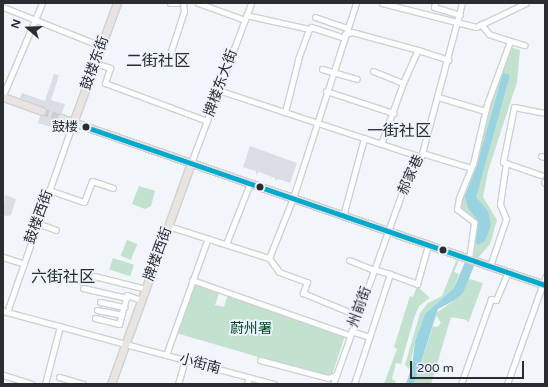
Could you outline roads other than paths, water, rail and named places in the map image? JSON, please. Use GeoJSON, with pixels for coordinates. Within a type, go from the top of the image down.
{"type":"FeatureCollection","features":[{"type":"Feature","properties":{"kind":"main road","name":"鼓楼东街"},"geometry":{"type":"LineString","coordinates":[[73,123],[117,3]]}},
{"type":"Feature","properties":{"kind":"main road"},"geometry":{"type":"LineString","coordinates":[[3,96],[42,111]]}},
{"type":"Feature","properties":{"kind":"main road"},"geometry":{"type":"LineString","coordinates":[[61,118],[388,232],[508,272],[544,282]]}},
{"type":"Feature","properties":{"kind":"main road","name":"牌楼西街"},"geometry":{"type":"LineString","coordinates":[[111,384],[191,163]]}},
{"type":"Feature","properties":{"kind":"street"},"geometry":{"type":"LineString","coordinates":[[3,96],[42,3]]}},
{"type":"Feature","properties":{"kind":"street"},"geometry":{"type":"LineString","coordinates":[[170,3],[177,3]]}},
{"type":"Feature","properties":{"kind":"street"},"geometry":{"type":"LineString","coordinates":[[170,54],[184,11],[183,3]]}},
{"type":"Feature","properties":{"kind":"street"},"geometry":{"type":"LineString","coordinates":[[198,3],[245,18],[309,29],[311,27],[346,33],[352,32],[448,60]]}},
{"type":"Feature","properties":{"kind":"street","name":"牌楼东大街"},"geometry":{"type":"LineString","coordinates":[[191,163],[251,3]]}},
{"type":"Feature","properties":{"kind":"street"},"geometry":{"type":"LineString","coordinates":[[269,258],[293,198],[326,91],[356,3]]}},
{"type":"Feature","properties":{"kind":"street"},"geometry":{"type":"LineString","coordinates":[[382,3],[458,25],[476,27],[525,3]]}},
{"type":"Feature","properties":{"kind":"street"},"geometry":{"type":"LineString","coordinates":[[435,3],[434,7],[460,15]]}},
{"type":"Feature","properties":{"kind":"street","name":"郝家巷"},"geometry":{"type":"LineString","coordinates":[[388,232],[402,192],[422,155],[458,25],[462,3]]}},
{"type":"Feature","properties":{"kind":"street"},"geometry":{"type":"LineString","coordinates":[[3,7],[101,46]]}},
{"type":"Feature","properties":{"kind":"street"},"geometry":{"type":"LineString","coordinates":[[315,18],[346,33]]}},
{"type":"Feature","properties":{"kind":"street"},"geometry":{"type":"LineString","coordinates":[[481,24],[489,34],[524,45]]}},
{"type":"Feature","properties":{"kind":"street"},"geometry":{"type":"LineString","coordinates":[[285,112],[298,60],[309,29]]}},
{"type":"Feature","properties":{"kind":"street"},"geometry":{"type":"LineString","coordinates":[[469,259],[474,222],[457,209],[471,168],[485,111],[510,40]]}},
{"type":"Feature","properties":{"kind":"street"},"geometry":{"type":"LineString","coordinates":[[381,144],[418,50]]}},
{"type":"Feature","properties":{"kind":"street"},"geometry":{"type":"LineString","coordinates":[[95,63],[110,68],[105,83],[207,121]]}},
{"type":"Feature","properties":{"kind":"street"},"geometry":{"type":"LineString","coordinates":[[322,69],[334,71],[357,79]]}},
{"type":"Feature","properties":{"kind":"street"},"geometry":{"type":"LineString","coordinates":[[373,71],[404,83]]}},
{"type":"Feature","properties":{"kind":"street"},"geometry":{"type":"LineString","coordinates":[[218,90],[381,144],[471,168]]}},
{"type":"Feature","properties":{"kind":"street"},"geometry":{"type":"LineString","coordinates":[[326,91],[393,113]]}},
{"type":"Feature","properties":{"kind":"street"},"geometry":{"type":"LineString","coordinates":[[438,97],[485,111]]}},
{"type":"Feature","properties":{"kind":"street"},"geometry":{"type":"LineString","coordinates":[[541,175],[503,162],[514,107],[545,113]]}},
{"type":"Feature","properties":{"kind":"street","name":"鼓楼西街"},"geometry":{"type":"LineString","coordinates":[[4,312],[73,123]]}},
{"type":"Feature","properties":{"kind":"street"},"geometry":{"type":"LineString","coordinates":[[343,216],[364,138]]}},
{"type":"Feature","properties":{"kind":"street"},"geometry":{"type":"LineString","coordinates":[[490,266],[506,219],[500,204],[506,163]]}},
{"type":"Feature","properties":{"kind":"street"},"geometry":{"type":"LineString","coordinates":[[49,190],[84,202],[92,181],[113,188]]}},
{"type":"Feature","properties":{"kind":"street"},"geometry":{"type":"LineString","coordinates":[[226,244],[250,183]]}},
{"type":"Feature","properties":{"kind":"street"},"geometry":{"type":"LineString","coordinates":[[37,223],[56,230]]}},
{"type":"Feature","properties":{"kind":"street"},"geometry":{"type":"LineString","coordinates":[[168,226],[269,258],[279,272],[307,282],[303,294],[356,316]]}},
{"type":"Feature","properties":{"kind":"street","name":"州前街"},"geometry":{"type":"LineString","coordinates":[[333,384],[356,316],[388,232]]}},
{"type":"Feature","properties":{"kind":"street"},"geometry":{"type":"LineString","coordinates":[[166,355],[208,238]]}},
{"type":"Feature","properties":{"kind":"street"},"geometry":{"type":"LineString","coordinates":[[349,260],[416,284],[428,245]]}},
{"type":"Feature","properties":{"kind":"street"},"geometry":{"type":"LineString","coordinates":[[3,257],[22,263]]}},
{"type":"Feature","properties":{"kind":"street"},"geometry":{"type":"LineString","coordinates":[[461,384],[491,299],[496,300],[508,272]]}},
{"type":"Feature","properties":{"kind":"street"},"geometry":{"type":"LineString","coordinates":[[354,384],[390,274]]}},
{"type":"Feature","properties":{"kind":"street"},"geometry":{"type":"LineString","coordinates":[[94,276],[146,289]]}},
{"type":"Feature","properties":{"kind":"street"},"geometry":{"type":"LineString","coordinates":[[192,280],[350,333],[369,337]]}},
{"type":"Feature","properties":{"kind":"street"},"geometry":{"type":"LineString","coordinates":[[507,384],[544,282]]}},
{"type":"Feature","properties":{"kind":"street"},"geometry":{"type":"LineString","coordinates":[[83,288],[126,298],[127,295],[142,300]]}},
{"type":"Feature","properties":{"kind":"street"},"geometry":{"type":"LineString","coordinates":[[95,318],[119,324],[126,298]]}},
{"type":"Feature","properties":{"kind":"street"},"geometry":{"type":"LineString","coordinates":[[100,302],[124,307]]}},
{"type":"Feature","properties":{"kind":"street"},"geometry":{"type":"LineString","coordinates":[[97,310],[122,315]]}},
{"type":"Feature","properties":{"kind":"street","name":"小街南"},"geometry":{"type":"LineString","coordinates":[[4,312],[274,384]]}},
{"type":"Feature","properties":{"kind":"street"},"geometry":{"type":"LineString","coordinates":[[45,384],[60,326]]}},
{"type":"Feature","properties":{"kind":"street"},"geometry":{"type":"LineString","coordinates":[[178,384],[186,360]]}},
{"type":"Feature","properties":{"kind":"street"},"geometry":{"type":"LineString","coordinates":[[260,360],[328,378],[336,374]]}},
{"type":"Feature","properties":{"kind":"street"},"geometry":{"type":"LineString","coordinates":[[3,377],[32,384]]}},
{"type":"Feature","properties":{"kind":"street"},"geometry":{"type":"LineString","coordinates":[[59,377],[83,384]]}},
{"type":"Feature","properties":{"kind":"street"},"geometry":{"type":"LineString","coordinates":[[247,384],[249,377]]}},
{"type":"Feature","properties":{"kind":"water"},"geometry":{"type":"Polygon","coordinates":[[[503,73],[510,75],[476,197],[488,211],[491,225],[485,241],[478,245],[475,242],[479,222],[468,208],[465,196],[476,169],[503,73]]]}},
{"type":"Feature","properties":{"kind":"water"},"geometry":{"type":"Polygon","coordinates":[[[465,262],[474,266],[463,293],[455,300],[438,309],[414,384],[406,384],[412,366],[415,341],[425,314],[454,288],[465,262]]]}},
{"type":"Feature","properties":{"kind":"tunnel"},"geometry":{"type":"LineString","coordinates":[[42,111],[61,118]]}},
{"type":"Feature","properties":{"kind":"place","name":"鼓楼"},"geometry":{"type":"Point","coordinates":[86,127]}},
{"type":"Feature","properties":{"kind":"district","name":"二街社区"},"geometry":{"type":"Point","coordinates":[158,61]}},
{"type":"Feature","properties":{"kind":"district","name":"一街社区"},"geometry":{"type":"Point","coordinates":[399,131]}},
{"type":"Feature","properties":{"kind":"district","name":"六街社区"},"geometry":{"type":"Point","coordinates":[63,277]}},
{"type":"Feature","properties":{"kind":"park label","name":"蔚州署"},"geometry":{"type":"Point","coordinates":[251,329]}}]}
